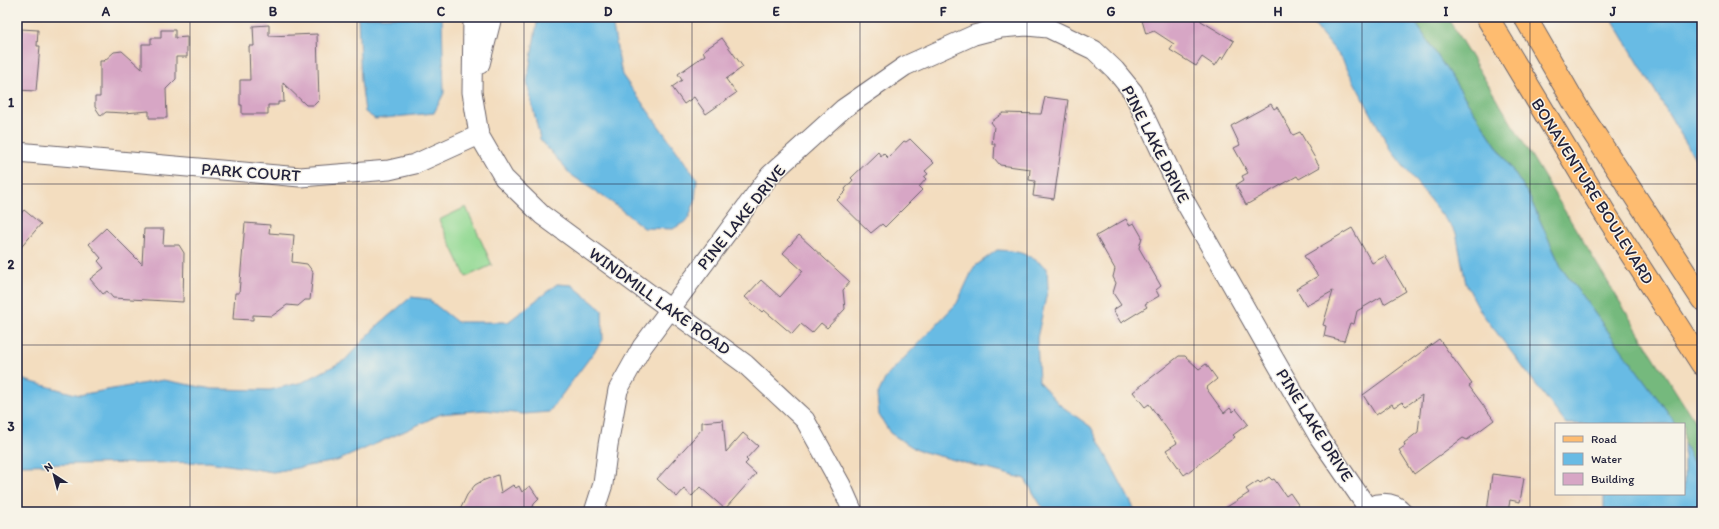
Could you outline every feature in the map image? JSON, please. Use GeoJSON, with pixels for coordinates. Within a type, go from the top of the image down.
{"type":"FeatureCollection","features":[{"type":"Feature","properties":{"kind":"main road","name":"BONAVENTURE BOULEVARD"},"geometry":{"type":"LineString","coordinates":[[1487,17],[1606,215],[1702,364]]}},
{"type":"Feature","properties":{"kind":"main road","name":"BONAVENTURE BOULEVARD"},"geometry":{"type":"LineString","coordinates":[[1525,17],[1578,109],[1702,299]]}},
{"type":"Feature","properties":{"kind":"street","name":"WINDMILL LAKE ROAD"},"geometry":{"type":"LineString","coordinates":[[473,17],[472,92],[479,135],[504,178],[542,215],[745,364],[805,420],[841,485],[853,512]]}},
{"type":"Feature","properties":{"kind":"street","name":"WINDMILL LAKE ROAD"},"geometry":{"type":"LineString","coordinates":[[472,92],[492,17]]}},
{"type":"Feature","properties":{"kind":"street","name":"PINE LAKE DRIVE"},"geometry":{"type":"LineString","coordinates":[[594,512],[603,484],[608,445],[618,390],[642,347],[770,175],[843,109],[905,66],[974,35],[1001,28],[1027,26],[1048,28],[1094,50],[1116,70],[1133,92],[1184,200],[1318,437],[1365,510],[1375,504],[1384,503],[1393,505],[1403,512]]}},
{"type":"Feature","properties":{"kind":"street","name":"PARK COURT"},"geometry":{"type":"LineString","coordinates":[[17,152],[300,177],[395,169],[415,164],[479,135]]}},
{"type":"Feature","properties":{"kind":"green space"},"geometry":{"type":"Polygon","coordinates":[[[1412,17],[1447,17],[1640,335],[1702,433],[1702,481],[1685,445],[1685,423],[1674,423],[1562,269],[1528,194],[1412,17]]]}},
{"type":"Feature","properties":{"kind":"green space"},"geometry":{"type":"Polygon","coordinates":[[[466,207],[492,265],[466,277],[439,220],[466,207]]]}},
{"type":"Feature","properties":{"kind":"water"},"geometry":{"type":"Polygon","coordinates":[[[358,17],[442,17],[444,93],[434,113],[375,119],[365,112],[361,81],[358,17]]]}},
{"type":"Feature","properties":{"kind":"water"},"geometry":{"type":"Polygon","coordinates":[[[538,17],[614,17],[613,27],[622,75],[697,179],[695,201],[688,220],[673,229],[644,228],[614,204],[570,174],[540,139],[527,82],[538,17]]]}},
{"type":"Feature","properties":{"kind":"water"},"geometry":{"type":"Polygon","coordinates":[[[1308,17],[1412,17],[1528,194],[1562,269],[1674,423],[1565,423],[1481,312],[1466,284],[1456,233],[1390,149],[1342,59],[1308,17]]]}},
{"type":"Feature","properties":{"kind":"water"},"geometry":{"type":"Polygon","coordinates":[[[1611,17],[1702,17],[1702,170],[1611,17]]]}},
{"type":"Feature","properties":{"kind":"water"},"geometry":{"type":"Polygon","coordinates":[[[997,250],[1012,251],[1024,254],[1035,259],[1047,268],[1048,288],[1037,338],[1039,382],[1060,405],[1091,427],[1136,512],[1045,512],[1025,479],[917,450],[890,433],[879,415],[877,396],[886,377],[957,303],[974,267],[997,250]]]}},
{"type":"Feature","properties":{"kind":"water"},"geometry":{"type":"Polygon","coordinates":[[[557,284],[572,285],[602,310],[603,340],[549,412],[524,414],[484,410],[441,414],[337,461],[273,472],[209,462],[17,465],[17,378],[79,395],[163,380],[212,389],[270,390],[303,382],[345,360],[378,325],[411,297],[428,299],[457,322],[508,322],[557,284]]]}},
{"type":"Feature","properties":{"kind":"water"},"geometry":{"type":"Polygon","coordinates":[[[1685,445],[1702,481],[1702,512],[1604,512],[1604,495],[1685,495],[1685,445]]]}},
{"type":"Feature","properties":{"kind":"building"},"geometry":{"type":"Polygon","coordinates":[[[1141,17],[1200,17],[1201,21],[1234,41],[1223,59],[1221,57],[1215,66],[1202,57],[1196,66],[1170,50],[1174,44],[1154,31],[1146,34],[1141,17]]]}},
{"type":"Feature","properties":{"kind":"building"},"geometry":{"type":"Polygon","coordinates":[[[269,25],[269,36],[317,34],[319,100],[314,105],[306,105],[283,83],[284,102],[278,102],[278,105],[268,105],[268,114],[242,114],[242,105],[240,105],[240,80],[250,80],[249,46],[254,46],[253,26],[269,25]]]}},
{"type":"Feature","properties":{"kind":"building"},"geometry":{"type":"Polygon","coordinates":[[[21,29],[38,30],[37,46],[40,46],[36,91],[17,90],[17,41],[20,41],[21,29]]]}},
{"type":"Feature","properties":{"kind":"building"},"geometry":{"type":"Polygon","coordinates":[[[161,30],[175,30],[175,38],[187,37],[187,57],[176,57],[176,79],[166,89],[167,118],[149,118],[149,111],[124,113],[106,112],[101,116],[95,107],[95,97],[100,97],[100,61],[104,61],[114,52],[122,51],[142,69],[142,44],[151,44],[151,38],[161,38],[161,30]]]}},
{"type":"Feature","properties":{"kind":"building"},"geometry":{"type":"Polygon","coordinates":[[[722,38],[743,67],[726,79],[736,93],[706,114],[694,97],[684,104],[672,87],[682,80],[678,74],[705,55],[703,51],[722,38]]]}},
{"type":"Feature","properties":{"kind":"building"},"geometry":{"type":"Polygon","coordinates":[[[1045,97],[1068,100],[1054,199],[1033,196],[1035,181],[1029,180],[1030,169],[1000,165],[994,158],[995,144],[992,144],[994,126],[991,122],[1003,113],[1041,114],[1045,97]]]}},
{"type":"Feature","properties":{"kind":"building"},"geometry":{"type":"Polygon","coordinates":[[[1271,104],[1274,109],[1277,107],[1293,135],[1300,132],[1320,167],[1299,179],[1297,176],[1246,205],[1236,185],[1244,180],[1242,176],[1248,173],[1234,148],[1240,145],[1231,126],[1271,104]]]}},
{"type":"Feature","properties":{"kind":"building"},"geometry":{"type":"Polygon","coordinates":[[[910,139],[934,163],[925,171],[928,174],[924,177],[926,179],[919,187],[922,190],[885,227],[882,224],[871,233],[837,200],[846,191],[845,189],[853,180],[851,178],[878,152],[881,156],[883,153],[888,158],[904,141],[906,142],[910,139]]]}},
{"type":"Feature","properties":{"kind":"building"},"geometry":{"type":"Polygon","coordinates":[[[24,210],[41,224],[17,252],[17,218],[24,210]]]}},
{"type":"Feature","properties":{"kind":"building"},"geometry":{"type":"Polygon","coordinates":[[[1126,219],[1129,225],[1134,223],[1142,237],[1139,248],[1161,286],[1156,290],[1159,296],[1145,304],[1147,307],[1121,323],[1113,310],[1121,305],[1113,293],[1116,283],[1113,277],[1115,269],[1096,236],[1126,219]]]}},
{"type":"Feature","properties":{"kind":"building"},"geometry":{"type":"Polygon","coordinates":[[[245,223],[270,225],[269,233],[294,235],[292,262],[307,264],[313,272],[310,300],[305,300],[298,306],[287,305],[272,316],[253,315],[253,320],[233,319],[235,293],[239,293],[245,223]]]}},
{"type":"Feature","properties":{"kind":"building"},"geometry":{"type":"Polygon","coordinates":[[[106,228],[142,264],[144,229],[164,229],[163,245],[179,245],[184,253],[183,302],[113,298],[107,291],[103,294],[90,279],[104,268],[98,261],[101,258],[89,244],[106,228]]]}},
{"type":"Feature","properties":{"kind":"building"},"geometry":{"type":"Polygon","coordinates":[[[1352,228],[1372,263],[1385,256],[1406,291],[1384,304],[1381,297],[1357,311],[1354,324],[1350,323],[1344,341],[1324,336],[1326,326],[1323,325],[1333,291],[1306,306],[1296,289],[1318,276],[1304,256],[1352,228]]]}},
{"type":"Feature","properties":{"kind":"building"},"geometry":{"type":"Polygon","coordinates":[[[799,235],[850,282],[843,290],[845,309],[827,328],[821,323],[812,333],[801,324],[792,334],[764,310],[762,312],[745,297],[761,280],[780,297],[803,271],[783,253],[799,235]]]}},
{"type":"Feature","properties":{"kind":"building"},"geometry":{"type":"Polygon","coordinates":[[[1439,339],[1472,384],[1469,386],[1494,420],[1467,440],[1463,438],[1414,474],[1399,450],[1405,446],[1404,443],[1418,432],[1422,395],[1406,406],[1402,402],[1394,407],[1392,404],[1376,415],[1363,395],[1439,339]]]}},
{"type":"Feature","properties":{"kind":"building"},"geometry":{"type":"Polygon","coordinates":[[[1179,356],[1185,356],[1199,369],[1206,364],[1217,379],[1206,388],[1224,413],[1230,408],[1233,412],[1236,409],[1248,424],[1233,435],[1235,437],[1184,475],[1166,450],[1177,443],[1149,404],[1145,407],[1133,392],[1179,356]]]}},
{"type":"Feature","properties":{"kind":"building"},"geometry":{"type":"Polygon","coordinates":[[[723,420],[726,452],[743,433],[758,446],[746,459],[748,461],[745,464],[756,474],[725,509],[700,487],[692,496],[684,489],[677,497],[657,479],[702,429],[702,422],[723,420]]]}},
{"type":"Feature","properties":{"kind":"building"},"geometry":{"type":"Polygon","coordinates":[[[1492,474],[1524,478],[1520,502],[1510,500],[1508,512],[1487,512],[1492,474]]]}},
{"type":"Feature","properties":{"kind":"building"},"geometry":{"type":"Polygon","coordinates":[[[498,475],[501,493],[513,485],[516,488],[519,486],[522,492],[530,486],[539,499],[534,504],[531,512],[459,512],[467,495],[475,485],[498,475]]]}},
{"type":"Feature","properties":{"kind":"building"},"geometry":{"type":"Polygon","coordinates":[[[1269,477],[1272,480],[1274,479],[1286,496],[1290,493],[1299,506],[1291,512],[1219,512],[1249,493],[1246,489],[1258,481],[1260,483],[1269,477]]]}}]}
